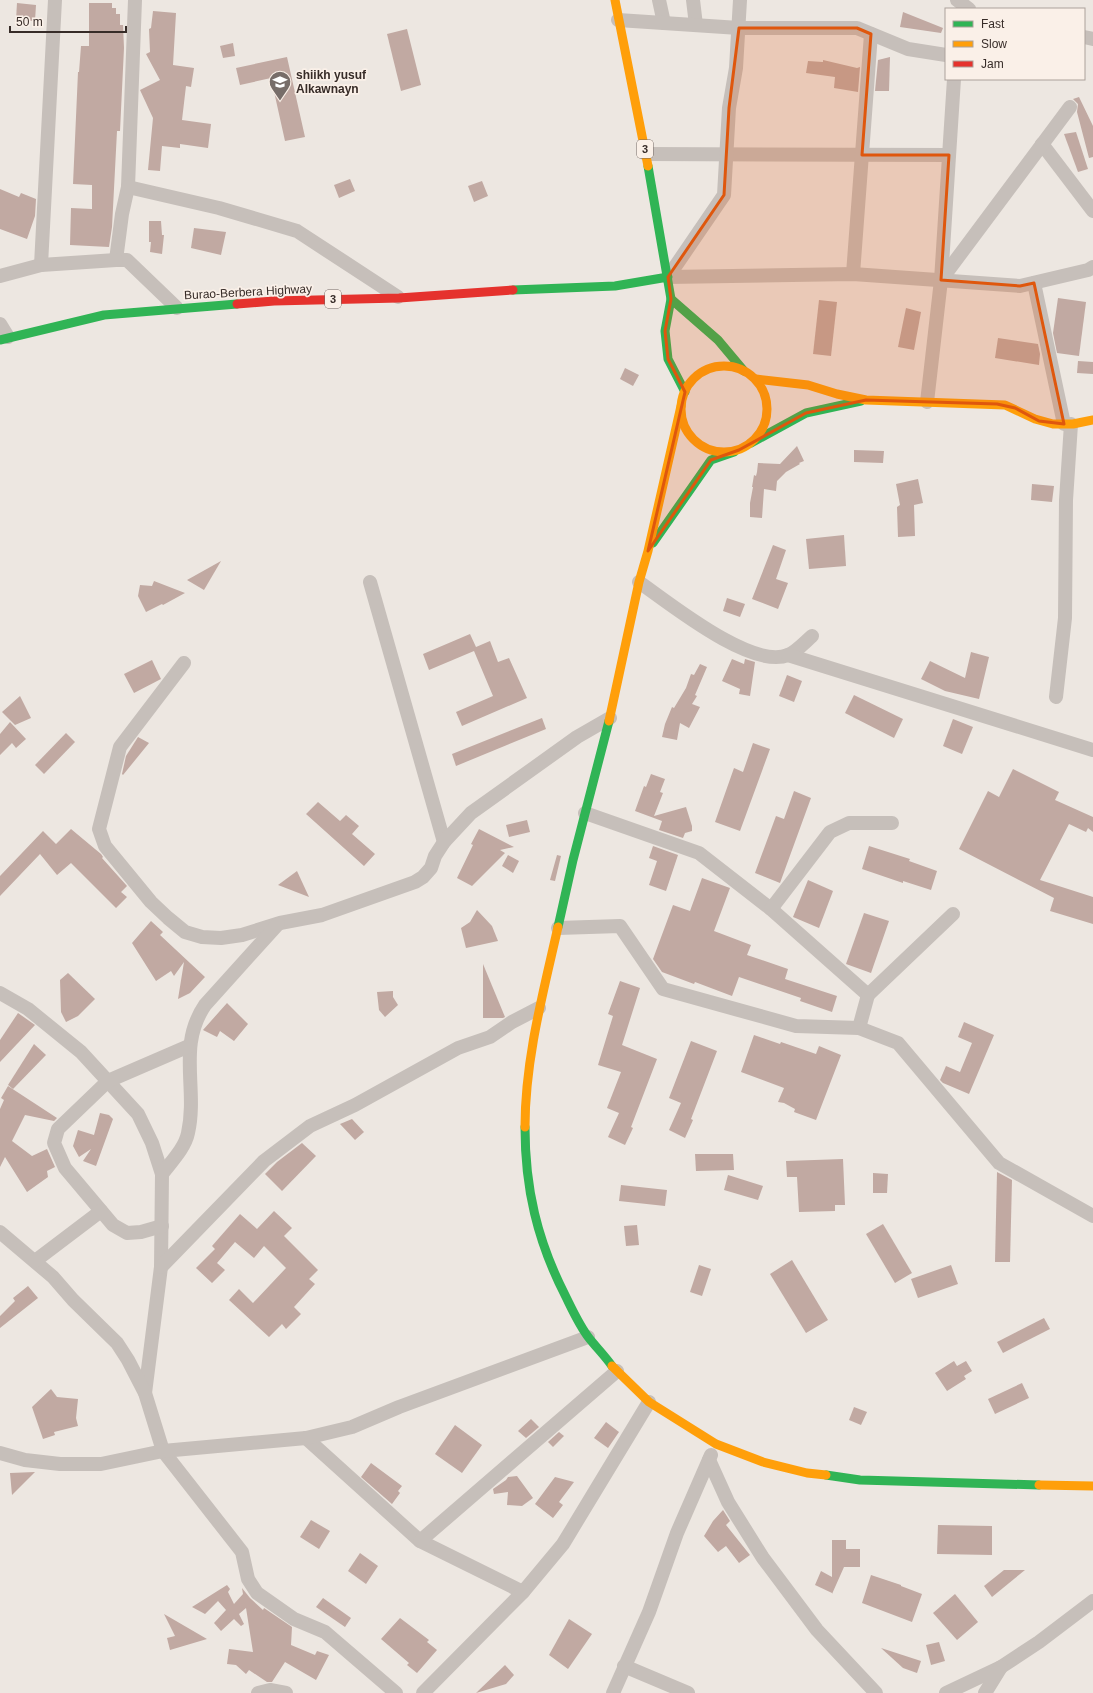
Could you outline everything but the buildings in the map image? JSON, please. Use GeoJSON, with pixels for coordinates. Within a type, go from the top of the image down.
{"type":"FeatureCollection","features":[{"type":"Feature","properties":{"kind":"main road","name":"3"},"geometry":{"type":"LineString","coordinates":[[615,0],[646,154],[671,299]]}},
{"type":"Feature","properties":{"kind":"main road","name":"Burao-Berbera Highway"},"geometry":{"type":"LineString","coordinates":[[4,339],[104,315],[177,308],[274,301],[399,298],[498,291],[615,286],[668,277]]}},
{"type":"Feature","properties":{"kind":"main road"},"geometry":{"type":"LineString","coordinates":[[684,392],[668,359],[664,331],[671,299],[718,340],[744,371]]}},
{"type":"Feature","properties":{"kind":"main road"},"geometry":{"type":"LineString","coordinates":[[751,443],[761,432],[767,412],[767,405],[763,391],[756,379],[744,371],[731,366],[716,366],[703,371],[692,380],[684,392],[648,551],[639,582],[610,718],[585,813],[539,1008],[525,1096],[525,1157],[532,1208],[543,1247],[556,1278],[588,1337],[617,1370],[649,1402],[716,1444],[763,1462],[807,1473],[860,1480],[1092,1489]]}},
{"type":"Feature","properties":{"kind":"main road"},"geometry":{"type":"LineString","coordinates":[[756,379],[808,385],[837,394],[866,400],[1005,405],[1015,408],[1039,421],[1054,424],[1068,424],[1093,420]]}},
{"type":"Feature","properties":{"kind":"main road"},"geometry":{"type":"LineString","coordinates":[[648,551],[711,460],[739,450],[806,413],[866,400]]}},
{"type":"Feature","properties":{"kind":"main road"},"geometry":{"type":"LineString","coordinates":[[681,406],[683,420],[689,433],[699,443],[711,450],[725,452],[739,450]]}},
{"type":"Feature","properties":{"kind":"street"},"geometry":{"type":"LineString","coordinates":[[41,265],[55,0]]}},
{"type":"Feature","properties":{"kind":"street"},"geometry":{"type":"LineString","coordinates":[[116,260],[122,214],[128,187],[135,0]]}},
{"type":"Feature","properties":{"kind":"street"},"geometry":{"type":"LineString","coordinates":[[660,0],[664,23]]}},
{"type":"Feature","properties":{"kind":"street"},"geometry":{"type":"LineString","coordinates":[[693,0],[696,25]]}},
{"type":"Feature","properties":{"kind":"street"},"geometry":{"type":"LineString","coordinates":[[668,277],[724,195],[729,108],[736,68],[740,0]]}},
{"type":"Feature","properties":{"kind":"street"},"geometry":{"type":"LineString","coordinates":[[957,0],[968,8]]}},
{"type":"Feature","properties":{"kind":"street"},"geometry":{"type":"LineString","coordinates":[[618,20],[739,28],[857,28],[908,49],[945,55]]}},
{"type":"Feature","properties":{"kind":"street"},"geometry":{"type":"LineString","coordinates":[[853,274],[871,34]]}},
{"type":"Feature","properties":{"kind":"street"},"geometry":{"type":"LineString","coordinates":[[927,402],[941,280],[954,80]]}},
{"type":"Feature","properties":{"kind":"street"},"geometry":{"type":"LineString","coordinates":[[941,280],[1070,107]]}},
{"type":"Feature","properties":{"kind":"street"},"geometry":{"type":"LineString","coordinates":[[1042,144],[1093,212]]}},
{"type":"Feature","properties":{"kind":"street"},"geometry":{"type":"LineString","coordinates":[[646,154],[949,155]]}},
{"type":"Feature","properties":{"kind":"street"},"geometry":{"type":"LineString","coordinates":[[128,187],[219,208],[298,231],[399,298]]}},
{"type":"Feature","properties":{"kind":"street"},"geometry":{"type":"LineString","coordinates":[[0,276],[41,265],[127,260],[177,308]]}},
{"type":"Feature","properties":{"kind":"street"},"geometry":{"type":"LineString","coordinates":[[668,277],[853,274],[1020,286],[1088,270],[1093,267]]}},
{"type":"Feature","properties":{"kind":"street"},"geometry":{"type":"LineString","coordinates":[[1034,283],[1068,424],[1065,618],[1056,697]]}},
{"type":"Feature","properties":{"kind":"street"},"geometry":{"type":"LineString","coordinates":[[0,324],[4,339]]}},
{"type":"Feature","properties":{"kind":"street"},"geometry":{"type":"LineString","coordinates":[[370,582],[444,842]]}},
{"type":"Feature","properties":{"kind":"street"},"geometry":{"type":"LineString","coordinates":[[639,582],[699,624],[753,654],[772,658],[788,655],[812,636]]}},
{"type":"Feature","properties":{"kind":"street"},"geometry":{"type":"LineString","coordinates":[[788,655],[1093,750]]}},
{"type":"Feature","properties":{"kind":"street"},"geometry":{"type":"LineString","coordinates":[[184,663],[120,747],[99,829],[105,846],[151,902],[185,932],[202,937],[221,938],[242,935],[280,923],[322,915],[341,910],[415,882],[423,877],[431,868],[444,842],[471,813],[578,737],[610,718]]}},
{"type":"Feature","properties":{"kind":"street"},"geometry":{"type":"LineString","coordinates":[[585,813],[699,853],[771,909],[868,995]]}},
{"type":"Feature","properties":{"kind":"street"},"geometry":{"type":"LineString","coordinates":[[771,909],[830,832],[849,823],[892,823]]}},
{"type":"Feature","properties":{"kind":"street"},"geometry":{"type":"LineString","coordinates":[[859,1028],[868,995],[953,914]]}},
{"type":"Feature","properties":{"kind":"street"},"geometry":{"type":"LineString","coordinates":[[162,1174],[180,1149],[188,1134],[191,1103],[189,1046],[197,1017],[205,1005],[280,923]]}},
{"type":"Feature","properties":{"kind":"street"},"geometry":{"type":"LineString","coordinates":[[558,928],[620,926],[663,989],[796,1026],[859,1028],[898,1043],[999,1163],[1093,1216]]}},
{"type":"Feature","properties":{"kind":"street"},"geometry":{"type":"LineString","coordinates":[[0,993],[28,1009],[81,1052],[138,1114],[152,1143],[162,1174],[161,1267],[145,1393]]}},
{"type":"Feature","properties":{"kind":"street"},"geometry":{"type":"LineString","coordinates":[[161,1267],[264,1161],[310,1126],[354,1105],[458,1048],[490,1037],[512,1022],[539,1008]]}},
{"type":"Feature","properties":{"kind":"street"},"geometry":{"type":"LineString","coordinates":[[162,1226],[141,1232],[126,1233],[113,1225],[65,1168],[54,1142],[58,1130],[108,1081],[189,1046]]}},
{"type":"Feature","properties":{"kind":"street"},"geometry":{"type":"LineString","coordinates":[[35,1261],[101,1211]]}},
{"type":"Feature","properties":{"kind":"street"},"geometry":{"type":"LineString","coordinates":[[1,1237],[35,1261],[53,1277],[73,1300],[117,1343],[128,1360],[145,1393],[163,1451],[242,1552],[248,1579],[257,1593],[294,1619],[325,1632],[396,1693]]}},
{"type":"Feature","properties":{"kind":"street"},"geometry":{"type":"LineString","coordinates":[[0,1453],[25,1460],[60,1464],[101,1464],[163,1451],[306,1438],[352,1427],[399,1407],[588,1337]]}},
{"type":"Feature","properties":{"kind":"street"},"geometry":{"type":"LineString","coordinates":[[420,1541],[617,1370]]}},
{"type":"Feature","properties":{"kind":"street"},"geometry":{"type":"LineString","coordinates":[[423,1693],[523,1592],[563,1544],[649,1402]]}},
{"type":"Feature","properties":{"kind":"street"},"geometry":{"type":"LineString","coordinates":[[306,1438],[420,1541],[523,1592]]}},
{"type":"Feature","properties":{"kind":"street"},"geometry":{"type":"LineString","coordinates":[[613,1693],[649,1612],[677,1533],[716,1444]]}},
{"type":"Feature","properties":{"kind":"street"},"geometry":{"type":"LineString","coordinates":[[709,1460],[728,1502],[763,1558],[817,1630],[876,1693]]}},
{"type":"Feature","properties":{"kind":"street"},"geometry":{"type":"LineString","coordinates":[[946,1693],[1001,1667],[1039,1642],[1093,1602]]}},
{"type":"Feature","properties":{"kind":"street"},"geometry":{"type":"LineString","coordinates":[[624,1666],[688,1693]]}},
{"type":"Feature","properties":{"kind":"street"},"geometry":{"type":"LineString","coordinates":[[985,1693],[1001,1667]]}},
{"type":"Feature","properties":{"kind":"street"},"geometry":{"type":"LineString","coordinates":[[258,1693],[270,1690],[286,1693]]}},
{"type":"Feature","properties":{"kind":"highlighted area"},"geometry":{"type":"Polygon","coordinates":[[[739,28],[857,28],[871,34],[862,155],[949,155],[941,280],[1020,286],[1034,283],[1064,424],[1039,421],[1015,408],[997,404],[866,400],[806,413],[739,450],[711,460],[648,551],[685,392],[668,359],[665,331],[671,299],[668,277],[724,195],[729,108],[739,28]]]}},
{"type":"Feature","properties":{"kind":"traffic: fast"},"geometry":{"type":"LineString","coordinates":[[648,166],[671,299],[665,331],[668,359],[685,392]]}},
{"type":"Feature","properties":{"kind":"traffic: fast"},"geometry":{"type":"LineString","coordinates":[[513,290],[615,286],[668,277]]}},
{"type":"Feature","properties":{"kind":"traffic: fast"},"geometry":{"type":"LineString","coordinates":[[671,299],[718,340],[744,371]]}},
{"type":"Feature","properties":{"kind":"traffic: fast"},"geometry":{"type":"LineString","coordinates":[[0,340],[104,315],[237,304]]}},
{"type":"Feature","properties":{"kind":"traffic: fast"},"geometry":{"type":"LineString","coordinates":[[751,443],[806,413],[861,401]]}},
{"type":"Feature","properties":{"kind":"traffic: fast"},"geometry":{"type":"LineString","coordinates":[[653,543],[711,460],[734,452]]}},
{"type":"Feature","properties":{"kind":"traffic: fast"},"geometry":{"type":"LineString","coordinates":[[558,927],[573,860],[609,721]]}},
{"type":"Feature","properties":{"kind":"traffic: fast"},"geometry":{"type":"LineString","coordinates":[[525,1127],[527,1171],[530,1192],[534,1213],[547,1254],[570,1306],[585,1333],[612,1366]]}},
{"type":"Feature","properties":{"kind":"traffic: fast"},"geometry":{"type":"LineString","coordinates":[[826,1475],[860,1480],[1039,1485]]}},
{"type":"Feature","properties":{"kind":"traffic: slow"},"geometry":{"type":"LineString","coordinates":[[615,0],[648,166]]}},
{"type":"Feature","properties":{"kind":"traffic: slow"},"geometry":{"type":"LineString","coordinates":[[724,366],[732,367],[748,373],[760,385],[766,401],[767,409],[766,417],[760,433],[748,445],[732,451],[724,452],[716,451],[700,445],[688,433],[682,417],[681,409],[682,401],[688,385],[700,373],[716,367],[724,366]]}},
{"type":"Feature","properties":{"kind":"traffic: slow"},"geometry":{"type":"LineString","coordinates":[[756,379],[808,385],[837,394],[866,400],[1005,405],[1035,419],[1053,424],[1073,424],[1093,420]]}},
{"type":"Feature","properties":{"kind":"traffic: slow"},"geometry":{"type":"LineString","coordinates":[[609,721],[639,582],[648,551],[681,406]]}},
{"type":"Feature","properties":{"kind":"traffic: slow"},"geometry":{"type":"LineString","coordinates":[[525,1127],[531,1052],[558,927]]}},
{"type":"Feature","properties":{"kind":"traffic: slow"},"geometry":{"type":"LineString","coordinates":[[612,1366],[649,1402],[716,1444],[763,1462],[807,1473],[826,1475]]}},
{"type":"Feature","properties":{"kind":"traffic: slow"},"geometry":{"type":"LineString","coordinates":[[1039,1485],[1093,1486]]}},
{"type":"Feature","properties":{"kind":"traffic: jam"},"geometry":{"type":"LineString","coordinates":[[237,304],[274,301],[399,298],[513,290]]}},
{"type":"Feature","properties":{"kind":"place","name":"shiikh yusuf Alkawnayn"},"geometry":{"type":"Point","coordinates":[280,102]}}]}
